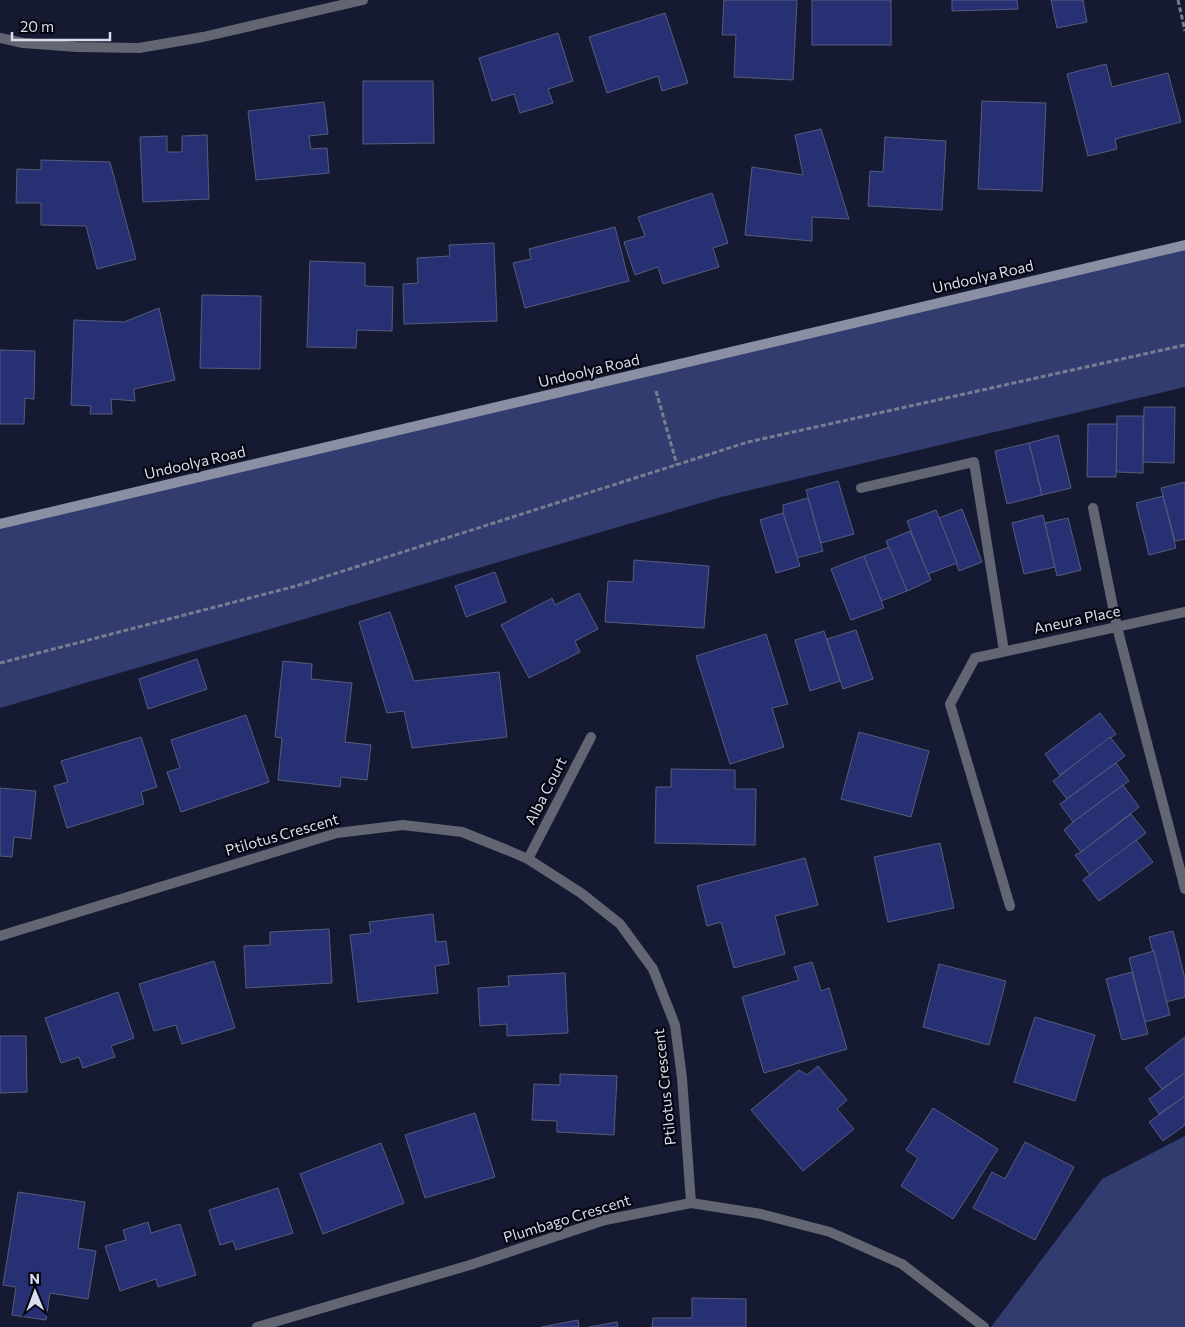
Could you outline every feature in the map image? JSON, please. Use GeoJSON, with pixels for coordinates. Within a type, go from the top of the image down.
{"type":"FeatureCollection","features":[{"type":"Feature","properties":{"kind":"main road","name":"Undoolya Road"},"geometry":{"type":"LineString","coordinates":[[0,524],[1185,245]]}},
{"type":"Feature","properties":{"kind":"street"},"geometry":{"type":"LineString","coordinates":[[0,38],[23,43],[139,48],[203,37],[363,0]]}},
{"type":"Feature","properties":{"kind":"street"},"geometry":{"type":"LineString","coordinates":[[861,488],[974,462],[1004,651]]}},
{"type":"Feature","properties":{"kind":"street"},"geometry":{"type":"LineString","coordinates":[[1094,508],[1117,627],[1185,889]]}},
{"type":"Feature","properties":{"kind":"street","name":"Aneura Place"},"geometry":{"type":"LineString","coordinates":[[1010,906],[950,704],[975,658],[1185,612]]}},
{"type":"Feature","properties":{"kind":"street","name":"Alba Court"},"geometry":{"type":"LineString","coordinates":[[528,859],[591,737]]}},
{"type":"Feature","properties":{"kind":"street","name":"Ptilotus Crescent"},"geometry":{"type":"LineString","coordinates":[[0,936],[337,833],[403,825],[462,832],[528,859],[581,893],[620,924],[654,969],[675,1025],[682,1078],[691,1203]]}},
{"type":"Feature","properties":{"kind":"street","name":"Plumbago Crescent"},"geometry":{"type":"LineString","coordinates":[[257,1327],[470,1265],[606,1220],[691,1203],[761,1214],[830,1232],[902,1264],[984,1327]]}},
{"type":"Feature","properties":{"kind":"path"},"geometry":{"type":"LineString","coordinates":[[1178,0],[1185,31]]}},
{"type":"Feature","properties":{"kind":"path"},"geometry":{"type":"LineString","coordinates":[[0,663],[296,586],[748,442],[1185,345]]}},
{"type":"Feature","properties":{"kind":"path"},"geometry":{"type":"LineString","coordinates":[[651,372],[677,465]]}},
{"type":"Feature","properties":{"kind":"shaded area"},"geometry":{"type":"Polygon","coordinates":[[[1185,245],[1185,387],[721,497],[0,708],[0,524],[1185,245]]]}},
{"type":"Feature","properties":{"kind":"shaded area"},"geometry":{"type":"Polygon","coordinates":[[[1185,1136],[1185,1327],[991,1327],[1102,1179],[1185,1136]]]}},
{"type":"Feature","properties":{"kind":"building"},"geometry":{"type":"Polygon","coordinates":[[[724,0],[797,0],[793,80],[734,77],[736,35],[722,35],[724,0]]]}},
{"type":"Feature","properties":{"kind":"building"},"geometry":{"type":"Polygon","coordinates":[[[812,0],[891,0],[891,45],[812,45],[812,0]]]}},
{"type":"Feature","properties":{"kind":"building"},"geometry":{"type":"Polygon","coordinates":[[[952,0],[1017,0],[1018,9],[952,11],[952,0]]]}},
{"type":"Feature","properties":{"kind":"building"},"geometry":{"type":"Polygon","coordinates":[[[1051,0],[1083,0],[1087,22],[1057,28],[1051,0]]]}},
{"type":"Feature","properties":{"kind":"building"},"geometry":{"type":"Polygon","coordinates":[[[665,13],[688,83],[662,91],[658,76],[607,93],[589,37],[665,13]]]}},
{"type":"Feature","properties":{"kind":"building"},"geometry":{"type":"Polygon","coordinates":[[[558,33],[573,81],[548,89],[553,103],[520,113],[514,94],[492,101],[479,58],[558,33]]]}},
{"type":"Feature","properties":{"kind":"building"},"geometry":{"type":"Polygon","coordinates":[[[1106,64],[1112,87],[1168,73],[1181,122],[1115,139],[1117,149],[1088,156],[1067,74],[1106,64]]]}},
{"type":"Feature","properties":{"kind":"building"},"geometry":{"type":"Polygon","coordinates":[[[363,81],[433,81],[434,143],[363,144],[363,81]]]}},
{"type":"Feature","properties":{"kind":"building"},"geometry":{"type":"Polygon","coordinates":[[[982,101],[1046,103],[1042,191],[978,189],[982,101]]]}},
{"type":"Feature","properties":{"kind":"building"},"geometry":{"type":"Polygon","coordinates":[[[324,102],[328,134],[309,136],[311,149],[327,148],[329,173],[256,180],[248,111],[324,102]]]}},
{"type":"Feature","properties":{"kind":"building"},"geometry":{"type":"Polygon","coordinates":[[[821,129],[849,219],[812,217],[812,241],[745,235],[752,167],[803,175],[795,135],[821,129]]]}},
{"type":"Feature","properties":{"kind":"building"},"geometry":{"type":"Polygon","coordinates":[[[207,135],[209,199],[143,202],[140,137],[167,136],[167,152],[182,152],[182,136],[207,135]]]}},
{"type":"Feature","properties":{"kind":"building"},"geometry":{"type":"Polygon","coordinates":[[[885,137],[946,141],[942,210],[868,206],[870,171],[883,172],[885,137]]]}},
{"type":"Feature","properties":{"kind":"building"},"geometry":{"type":"Polygon","coordinates":[[[41,160],[110,162],[136,259],[97,269],[86,226],[41,225],[41,203],[16,203],[17,169],[41,170],[41,160]]]}},
{"type":"Feature","properties":{"kind":"building"},"geometry":{"type":"Polygon","coordinates":[[[712,193],[728,243],[713,248],[719,267],[663,284],[658,267],[635,275],[624,242],[645,236],[638,217],[712,193]]]}},
{"type":"Feature","properties":{"kind":"building"},"geometry":{"type":"Polygon","coordinates":[[[615,227],[629,281],[525,308],[513,263],[531,259],[529,249],[615,227]]]}},
{"type":"Feature","properties":{"kind":"building"},"geometry":{"type":"Polygon","coordinates":[[[494,243],[497,321],[404,324],[403,284],[418,283],[417,258],[450,256],[449,245],[494,243]]]}},
{"type":"Feature","properties":{"kind":"building"},"geometry":{"type":"Polygon","coordinates":[[[310,261],[365,263],[365,286],[393,287],[392,331],[357,330],[356,348],[307,347],[310,261]]]}},
{"type":"Feature","properties":{"kind":"building"},"geometry":{"type":"Polygon","coordinates":[[[202,295],[261,296],[260,369],[200,368],[202,295]]]}},
{"type":"Feature","properties":{"kind":"building"},"geometry":{"type":"Polygon","coordinates":[[[159,308],[175,380],[134,389],[135,401],[111,399],[112,414],[90,414],[91,406],[71,405],[74,320],[124,322],[159,308]]]}},
{"type":"Feature","properties":{"kind":"building"},"geometry":{"type":"Polygon","coordinates":[[[0,350],[35,351],[34,399],[25,398],[24,424],[0,424],[0,350]]]}},
{"type":"Feature","properties":{"kind":"building"},"geometry":{"type":"Polygon","coordinates":[[[1144,407],[1175,407],[1174,463],[1143,462],[1144,407]]]}},
{"type":"Feature","properties":{"kind":"building"},"geometry":{"type":"Polygon","coordinates":[[[1117,416],[1143,416],[1143,473],[1116,472],[1117,416]]]}},
{"type":"Feature","properties":{"kind":"building"},"geometry":{"type":"Polygon","coordinates":[[[1088,424],[1117,424],[1116,477],[1087,477],[1088,424]]]}},
{"type":"Feature","properties":{"kind":"building"},"geometry":{"type":"Polygon","coordinates":[[[1058,435],[1071,488],[1042,495],[1029,443],[1058,435]]]}},
{"type":"Feature","properties":{"kind":"building"},"geometry":{"type":"Polygon","coordinates":[[[1029,443],[1042,495],[1007,504],[995,451],[1029,443]]]}},
{"type":"Feature","properties":{"kind":"building"},"geometry":{"type":"Polygon","coordinates":[[[838,481],[854,534],[821,543],[806,490],[838,481]]]}},
{"type":"Feature","properties":{"kind":"building"},"geometry":{"type":"Polygon","coordinates":[[[1185,482],[1185,539],[1175,541],[1161,488],[1185,482]]]}},
{"type":"Feature","properties":{"kind":"building"},"geometry":{"type":"Polygon","coordinates":[[[1163,496],[1176,548],[1149,555],[1136,503],[1163,496]]]}},
{"type":"Feature","properties":{"kind":"building"},"geometry":{"type":"Polygon","coordinates":[[[808,498],[823,551],[797,558],[783,513],[783,505],[808,498]]]}},
{"type":"Feature","properties":{"kind":"building"},"geometry":{"type":"Polygon","coordinates":[[[962,509],[982,562],[959,571],[939,518],[962,509]]]}},
{"type":"Feature","properties":{"kind":"building"},"geometry":{"type":"Polygon","coordinates":[[[936,510],[957,563],[928,574],[907,521],[936,510]]]}},
{"type":"Feature","properties":{"kind":"building"},"geometry":{"type":"Polygon","coordinates":[[[783,513],[800,566],[776,573],[760,520],[783,513]]]}},
{"type":"Feature","properties":{"kind":"building"},"geometry":{"type":"Polygon","coordinates":[[[1043,515],[1055,567],[1024,574],[1012,523],[1043,515]]]}},
{"type":"Feature","properties":{"kind":"building"},"geometry":{"type":"Polygon","coordinates":[[[1068,518],[1081,570],[1057,576],[1045,523],[1068,518]]]}},
{"type":"Feature","properties":{"kind":"building"},"geometry":{"type":"Polygon","coordinates":[[[910,531],[931,580],[907,591],[886,541],[910,531]]]}},
{"type":"Feature","properties":{"kind":"building"},"geometry":{"type":"Polygon","coordinates":[[[889,547],[907,591],[881,601],[864,556],[889,547]]]}},
{"type":"Feature","properties":{"kind":"building"},"geometry":{"type":"Polygon","coordinates":[[[864,556],[884,608],[851,620],[831,569],[864,556]]]}},
{"type":"Feature","properties":{"kind":"building"},"geometry":{"type":"Polygon","coordinates":[[[634,560],[709,566],[704,628],[605,622],[608,581],[633,582],[634,560]]]}},
{"type":"Feature","properties":{"kind":"building"},"geometry":{"type":"Polygon","coordinates":[[[495,572],[506,602],[466,617],[455,586],[495,572]]]}},
{"type":"Feature","properties":{"kind":"building"},"geometry":{"type":"Polygon","coordinates":[[[579,593],[598,629],[575,641],[580,652],[529,678],[501,625],[552,598],[555,605],[579,593]]]}},
{"type":"Feature","properties":{"kind":"building"},"geometry":{"type":"Polygon","coordinates":[[[390,612],[414,681],[499,672],[507,737],[412,748],[404,711],[387,713],[359,622],[390,612]]]}},
{"type":"Feature","properties":{"kind":"building"},"geometry":{"type":"Polygon","coordinates":[[[856,630],[873,679],[843,689],[827,639],[856,630]]]}},
{"type":"Feature","properties":{"kind":"building"},"geometry":{"type":"Polygon","coordinates":[[[824,631],[840,681],[810,691],[795,640],[824,631]]]}},
{"type":"Feature","properties":{"kind":"building"},"geometry":{"type":"Polygon","coordinates":[[[766,634],[788,704],[772,708],[784,747],[730,764],[696,656],[766,634]]]}},
{"type":"Feature","properties":{"kind":"building"},"geometry":{"type":"Polygon","coordinates":[[[197,659],[207,689],[148,709],[139,679],[197,659]]]}},
{"type":"Feature","properties":{"kind":"building"},"geometry":{"type":"Polygon","coordinates":[[[283,661],[312,664],[311,679],[352,683],[345,742],[371,745],[367,780],[341,777],[340,787],[278,780],[282,738],[275,737],[283,661]]]}},
{"type":"Feature","properties":{"kind":"building"},"geometry":{"type":"Polygon","coordinates":[[[1100,713],[1116,734],[1060,775],[1045,754],[1100,713]]]}},
{"type":"Feature","properties":{"kind":"building"},"geometry":{"type":"Polygon","coordinates":[[[246,715],[269,782],[181,812],[167,772],[180,768],[171,740],[246,715]]]}},
{"type":"Feature","properties":{"kind":"building"},"geometry":{"type":"Polygon","coordinates":[[[859,732],[929,751],[911,817],[841,799],[859,732]]]}},
{"type":"Feature","properties":{"kind":"building"},"geometry":{"type":"Polygon","coordinates":[[[141,737],[157,787],[141,792],[144,804],[67,828],[54,786],[68,782],[61,761],[141,737]]]}},
{"type":"Feature","properties":{"kind":"building"},"geometry":{"type":"Polygon","coordinates":[[[1110,737],[1125,756],[1067,799],[1053,781],[1110,737]]]}},
{"type":"Feature","properties":{"kind":"building"},"geometry":{"type":"Polygon","coordinates":[[[1116,763],[1129,781],[1073,822],[1060,804],[1116,763]]]}},
{"type":"Feature","properties":{"kind":"building"},"geometry":{"type":"Polygon","coordinates":[[[671,769],[735,770],[735,789],[756,789],[755,845],[655,843],[656,787],[671,787],[671,769]]]}},
{"type":"Feature","properties":{"kind":"building"},"geometry":{"type":"Polygon","coordinates":[[[1123,785],[1139,807],[1081,852],[1064,830],[1123,785]]]}},
{"type":"Feature","properties":{"kind":"building"},"geometry":{"type":"Polygon","coordinates":[[[0,788],[36,791],[31,839],[14,837],[12,857],[0,856],[0,788]]]}},
{"type":"Feature","properties":{"kind":"building"},"geometry":{"type":"Polygon","coordinates":[[[1131,814],[1146,833],[1090,875],[1075,855],[1131,814]]]}},
{"type":"Feature","properties":{"kind":"building"},"geometry":{"type":"Polygon","coordinates":[[[1136,840],[1153,862],[1099,901],[1083,880],[1136,840]]]}},
{"type":"Feature","properties":{"kind":"building"},"geometry":{"type":"Polygon","coordinates":[[[940,843],[954,908],[888,922],[874,857],[940,843]]]}},
{"type":"Feature","properties":{"kind":"building"},"geometry":{"type":"Polygon","coordinates":[[[805,858],[818,905],[775,916],[785,954],[734,968],[721,922],[707,926],[697,886],[805,858]]]}},
{"type":"Feature","properties":{"kind":"building"},"geometry":{"type":"Polygon","coordinates":[[[433,914],[436,942],[446,941],[449,964],[435,966],[438,993],[358,1002],[350,935],[371,933],[369,922],[433,914]]]}},
{"type":"Feature","properties":{"kind":"building"},"geometry":{"type":"Polygon","coordinates":[[[329,929],[332,983],[246,988],[244,946],[270,945],[270,932],[329,929]]]}},
{"type":"Feature","properties":{"kind":"building"},"geometry":{"type":"Polygon","coordinates":[[[1173,931],[1185,979],[1185,997],[1166,1002],[1149,937],[1173,931]]]}},
{"type":"Feature","properties":{"kind":"building"},"geometry":{"type":"Polygon","coordinates":[[[1154,951],[1170,1015],[1145,1022],[1129,958],[1154,951]]]}},
{"type":"Feature","properties":{"kind":"building"},"geometry":{"type":"Polygon","coordinates":[[[214,961],[235,1028],[182,1044],[176,1025],[154,1031],[139,984],[214,961]]]}},
{"type":"Feature","properties":{"kind":"building"},"geometry":{"type":"Polygon","coordinates":[[[812,962],[821,991],[829,988],[847,1049],[764,1073],[742,997],[799,980],[794,967],[812,962]]]}},
{"type":"Feature","properties":{"kind":"building"},"geometry":{"type":"Polygon","coordinates":[[[939,964],[1006,981],[989,1045],[923,1027],[939,964]]]}},
{"type":"Feature","properties":{"kind":"building"},"geometry":{"type":"Polygon","coordinates":[[[1132,972],[1148,1034],[1122,1040],[1106,979],[1132,972]]]}},
{"type":"Feature","properties":{"kind":"building"},"geometry":{"type":"Polygon","coordinates":[[[565,973],[568,1033],[507,1036],[507,1024],[480,1026],[478,988],[509,986],[508,976],[565,973]]]}},
{"type":"Feature","properties":{"kind":"building"},"geometry":{"type":"Polygon","coordinates":[[[118,992],[134,1038],[111,1046],[115,1057],[83,1068],[79,1057],[61,1063],[45,1018],[118,992]]]}},
{"type":"Feature","properties":{"kind":"building"},"geometry":{"type":"Polygon","coordinates":[[[1035,1017],[1095,1035],[1075,1101],[1014,1082],[1035,1017]]]}},
{"type":"Feature","properties":{"kind":"building"},"geometry":{"type":"Polygon","coordinates":[[[0,1036],[26,1036],[27,1092],[0,1093],[0,1036]]]}},
{"type":"Feature","properties":{"kind":"building"},"geometry":{"type":"Polygon","coordinates":[[[1185,1037],[1185,1073],[1162,1089],[1145,1068],[1185,1037]]]}},
{"type":"Feature","properties":{"kind":"building"},"geometry":{"type":"Polygon","coordinates":[[[818,1066],[847,1100],[837,1109],[854,1129],[803,1171],[751,1110],[799,1070],[807,1075],[818,1066]]]}},
{"type":"Feature","properties":{"kind":"building"},"geometry":{"type":"Polygon","coordinates":[[[1185,1073],[1185,1096],[1159,1114],[1149,1099],[1185,1073]]]}},
{"type":"Feature","properties":{"kind":"building"},"geometry":{"type":"Polygon","coordinates":[[[560,1074],[617,1076],[614,1135],[557,1132],[557,1121],[532,1120],[534,1084],[560,1085],[560,1074]]]}},
{"type":"Feature","properties":{"kind":"building"},"geometry":{"type":"Polygon","coordinates":[[[1185,1096],[1185,1125],[1163,1141],[1149,1122],[1185,1096]]]}},
{"type":"Feature","properties":{"kind":"building"},"geometry":{"type":"Polygon","coordinates":[[[933,1108],[998,1149],[953,1219],[901,1186],[918,1158],[906,1150],[933,1108]]]}},
{"type":"Feature","properties":{"kind":"building"},"geometry":{"type":"Polygon","coordinates":[[[475,1113],[495,1177],[425,1198],[405,1135],[475,1113]]]}},
{"type":"Feature","properties":{"kind":"building"},"geometry":{"type":"Polygon","coordinates":[[[1025,1142],[1074,1167],[1035,1240],[973,1208],[992,1172],[1005,1179],[1025,1142]]]}},
{"type":"Feature","properties":{"kind":"building"},"geometry":{"type":"Polygon","coordinates":[[[381,1143],[404,1203],[323,1234],[300,1174],[381,1143]]]}},
{"type":"Feature","properties":{"kind":"building"},"geometry":{"type":"Polygon","coordinates":[[[278,1188],[293,1233],[236,1250],[233,1241],[220,1245],[209,1210],[278,1188]]]}},
{"type":"Feature","properties":{"kind":"building"},"geometry":{"type":"Polygon","coordinates":[[[18,1192],[85,1202],[78,1248],[96,1251],[88,1299],[50,1293],[46,1320],[12,1315],[16,1287],[3,1285],[18,1192]]]}},
{"type":"Feature","properties":{"kind":"building"},"geometry":{"type":"Polygon","coordinates":[[[148,1222],[151,1233],[180,1224],[196,1275],[158,1287],[156,1279],[120,1291],[105,1246],[126,1240],[123,1230],[148,1222]]]}},
{"type":"Feature","properties":{"kind":"building"},"geometry":{"type":"Polygon","coordinates":[[[692,1298],[746,1299],[746,1327],[652,1327],[653,1318],[692,1318],[692,1298]]]}},
{"type":"Feature","properties":{"kind":"building"},"geometry":{"type":"Polygon","coordinates":[[[578,1320],[579,1327],[542,1327],[578,1320]]]}},
{"type":"Feature","properties":{"kind":"building"},"geometry":{"type":"Polygon","coordinates":[[[617,1322],[618,1327],[589,1327],[617,1322]]]}}]}
